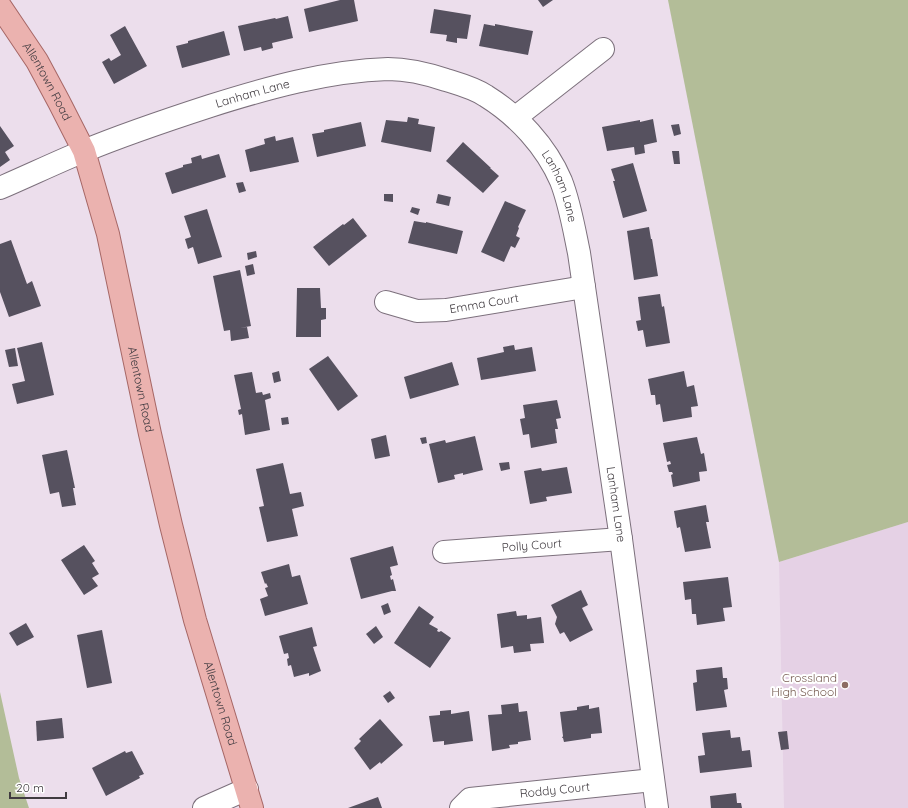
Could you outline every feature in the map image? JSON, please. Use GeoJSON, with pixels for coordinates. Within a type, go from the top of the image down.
{"type":"FeatureCollection","features":[{"type":"Feature","properties":{"kind":"main road","name":"Allentown Road"},"geometry":{"type":"LineString","coordinates":[[0,6],[37,61],[84,151],[108,234],[150,434],[193,613],[250,799]]}},
{"type":"Feature","properties":{"kind":"street"},"geometry":{"type":"LineString","coordinates":[[516,117],[602,49]]}},
{"type":"Feature","properties":{"kind":"street","name":"Lanham Lane"},"geometry":{"type":"LineString","coordinates":[[0,188],[84,151],[148,126],[253,92],[333,75],[389,69],[414,71],[461,85],[484,95],[516,117],[541,146],[561,181],[571,213],[579,253],[621,539],[657,808]]}},
{"type":"Feature","properties":{"kind":"street","name":"Emma Court"},"geometry":{"type":"LineString","coordinates":[[386,302],[417,311],[426,312],[584,287]]}},
{"type":"Feature","properties":{"kind":"street","name":"Polly Court"},"geometry":{"type":"LineString","coordinates":[[444,552],[621,539]]}},
{"type":"Feature","properties":{"kind":"street","name":"Roddy Court"},"geometry":{"type":"LineString","coordinates":[[461,808],[470,799],[653,780]]}},
{"type":"Feature","properties":{"kind":"street","name":"Allentown Road"},"geometry":{"type":"LineString","coordinates":[[204,808],[250,799]]}},
{"type":"Feature","properties":{"kind":"shaded area","name":"Crossland High School"},"geometry":{"type":"Polygon","coordinates":[[[908,522],[908,808],[784,808],[779,562],[908,522]]]}},
{"type":"Feature","properties":{"kind":"green space"},"geometry":{"type":"Polygon","coordinates":[[[668,0],[908,0],[908,522],[779,562],[668,0]]]}},
{"type":"Feature","properties":{"kind":"green space"},"geometry":{"type":"Polygon","coordinates":[[[0,692],[19,778],[29,808],[0,808],[0,692]]]}},
{"type":"Feature","properties":{"kind":"building"},"geometry":{"type":"Polygon","coordinates":[[[340,0],[354,0],[358,21],[309,32],[304,9],[340,0]]]}},
{"type":"Feature","properties":{"kind":"building"},"geometry":{"type":"Polygon","coordinates":[[[538,0],[553,0],[543,7],[538,0]]]}},
{"type":"Feature","properties":{"kind":"building"},"geometry":{"type":"Polygon","coordinates":[[[434,9],[471,15],[467,39],[457,38],[457,43],[446,41],[447,35],[430,33],[434,9]]]}},
{"type":"Feature","properties":{"kind":"building"},"geometry":{"type":"Polygon","coordinates":[[[288,16],[293,38],[272,43],[273,48],[262,51],[261,47],[244,51],[238,26],[288,16]]]}},
{"type":"Feature","properties":{"kind":"building"},"geometry":{"type":"Polygon","coordinates":[[[484,24],[495,26],[495,24],[533,31],[528,55],[479,46],[484,24]]]}},
{"type":"Feature","properties":{"kind":"building"},"geometry":{"type":"Polygon","coordinates":[[[125,26],[147,66],[114,84],[102,62],[109,58],[111,61],[121,55],[110,35],[125,26]]]}},
{"type":"Feature","properties":{"kind":"building"},"geometry":{"type":"Polygon","coordinates":[[[224,31],[230,55],[182,68],[176,46],[224,31]]]}},
{"type":"Feature","properties":{"kind":"building"},"geometry":{"type":"Polygon","coordinates":[[[408,117],[419,119],[418,124],[435,127],[431,152],[381,142],[386,120],[407,122],[408,117]]]}},
{"type":"Feature","properties":{"kind":"building"},"geometry":{"type":"Polygon","coordinates":[[[653,119],[657,142],[644,145],[645,153],[635,155],[634,147],[607,151],[602,127],[653,119]]]}},
{"type":"Feature","properties":{"kind":"building"},"geometry":{"type":"Polygon","coordinates":[[[361,122],[366,146],[317,157],[312,134],[361,122]]]}},
{"type":"Feature","properties":{"kind":"building"},"geometry":{"type":"Polygon","coordinates":[[[679,124],[681,134],[674,136],[671,125],[679,124]]]}},
{"type":"Feature","properties":{"kind":"building"},"geometry":{"type":"Polygon","coordinates":[[[0,126],[14,146],[5,152],[10,160],[0,167],[0,126]]]}},
{"type":"Feature","properties":{"kind":"building"},"geometry":{"type":"Polygon","coordinates":[[[275,136],[276,141],[293,137],[299,162],[250,172],[245,150],[265,144],[264,139],[275,136]]]}},
{"type":"Feature","properties":{"kind":"building"},"geometry":{"type":"Polygon","coordinates":[[[463,142],[499,176],[483,193],[446,161],[463,142]]]}},
{"type":"Feature","properties":{"kind":"building"},"geometry":{"type":"Polygon","coordinates":[[[672,151],[679,151],[680,164],[674,164],[672,151]]]}},
{"type":"Feature","properties":{"kind":"building"},"geometry":{"type":"Polygon","coordinates":[[[219,154],[226,177],[172,194],[165,173],[183,167],[183,165],[192,163],[191,158],[201,155],[202,159],[219,154]]]}},
{"type":"Feature","properties":{"kind":"building"},"geometry":{"type":"Polygon","coordinates":[[[633,163],[647,211],[623,218],[611,169],[633,163]]]}},
{"type":"Feature","properties":{"kind":"building"},"geometry":{"type":"Polygon","coordinates":[[[243,182],[246,191],[239,193],[236,183],[243,182]]]}},
{"type":"Feature","properties":{"kind":"building"},"geometry":{"type":"Polygon","coordinates":[[[384,194],[393,194],[393,202],[384,201],[384,194]]]}},
{"type":"Feature","properties":{"kind":"building"},"geometry":{"type":"Polygon","coordinates":[[[438,194],[451,197],[449,206],[436,203],[438,194]]]}},
{"type":"Feature","properties":{"kind":"building"},"geometry":{"type":"Polygon","coordinates":[[[505,201],[526,210],[518,227],[516,236],[520,238],[515,248],[511,246],[504,262],[481,252],[505,201]]]}},
{"type":"Feature","properties":{"kind":"building"},"geometry":{"type":"Polygon","coordinates":[[[412,207],[420,209],[418,215],[410,212],[412,207]]]}},
{"type":"Feature","properties":{"kind":"building"},"geometry":{"type":"Polygon","coordinates":[[[207,209],[222,257],[198,264],[193,247],[188,249],[185,239],[191,237],[184,216],[207,209]]]}},
{"type":"Feature","properties":{"kind":"building"},"geometry":{"type":"Polygon","coordinates":[[[353,218],[367,236],[329,266],[313,247],[353,218]]]}},
{"type":"Feature","properties":{"kind":"building"},"geometry":{"type":"Polygon","coordinates":[[[414,221],[426,222],[463,231],[457,254],[408,243],[414,221]]]}},
{"type":"Feature","properties":{"kind":"building"},"geometry":{"type":"Polygon","coordinates":[[[649,227],[658,276],[634,280],[627,231],[649,227]]]}},
{"type":"Feature","properties":{"kind":"building"},"geometry":{"type":"Polygon","coordinates":[[[11,240],[27,284],[32,281],[41,306],[9,317],[0,292],[0,244],[11,240]]]}},
{"type":"Feature","properties":{"kind":"building"},"geometry":{"type":"Polygon","coordinates":[[[256,251],[257,257],[248,260],[247,253],[256,251]]]}},
{"type":"Feature","properties":{"kind":"building"},"geometry":{"type":"Polygon","coordinates":[[[253,264],[255,274],[247,276],[245,266],[253,264]]]}},
{"type":"Feature","properties":{"kind":"building"},"geometry":{"type":"Polygon","coordinates":[[[240,270],[251,326],[240,328],[247,327],[249,338],[231,341],[230,330],[224,331],[213,276],[240,270]]]}},
{"type":"Feature","properties":{"kind":"building"},"geometry":{"type":"Polygon","coordinates":[[[297,288],[320,288],[321,308],[326,308],[326,319],[321,320],[321,337],[296,337],[297,288]]]}},
{"type":"Feature","properties":{"kind":"building"},"geometry":{"type":"Polygon","coordinates":[[[660,294],[662,307],[664,306],[670,343],[646,347],[643,330],[638,331],[636,321],[641,320],[638,297],[660,294]]]}},
{"type":"Feature","properties":{"kind":"building"},"geometry":{"type":"Polygon","coordinates":[[[42,342],[54,395],[17,404],[12,384],[25,381],[17,348],[42,342]]]}},
{"type":"Feature","properties":{"kind":"building"},"geometry":{"type":"Polygon","coordinates":[[[514,345],[515,350],[532,347],[536,371],[481,380],[477,358],[504,352],[503,347],[514,345]]]}},
{"type":"Feature","properties":{"kind":"building"},"geometry":{"type":"Polygon","coordinates":[[[15,348],[18,366],[9,367],[5,350],[15,348]]]}},
{"type":"Feature","properties":{"kind":"building"},"geometry":{"type":"Polygon","coordinates":[[[328,356],[358,396],[338,411],[309,369],[328,356]]]}},
{"type":"Feature","properties":{"kind":"building"},"geometry":{"type":"Polygon","coordinates":[[[452,362],[459,385],[410,399],[404,377],[452,362]]]}},
{"type":"Feature","properties":{"kind":"building"},"geometry":{"type":"Polygon","coordinates":[[[279,371],[281,381],[274,383],[272,373],[279,371]]]}},
{"type":"Feature","properties":{"kind":"building"},"geometry":{"type":"Polygon","coordinates":[[[684,371],[687,387],[694,385],[698,406],[691,407],[692,417],[663,422],[660,404],[656,405],[655,395],[651,395],[648,379],[684,371]]]}},
{"type":"Feature","properties":{"kind":"building"},"geometry":{"type":"Polygon","coordinates":[[[252,372],[256,393],[262,392],[263,395],[270,393],[271,398],[265,400],[270,430],[245,435],[242,414],[239,415],[238,410],[241,409],[234,375],[252,372]]]}},
{"type":"Feature","properties":{"kind":"building"},"geometry":{"type":"Polygon","coordinates":[[[557,400],[561,418],[556,419],[558,429],[555,429],[557,443],[531,448],[529,434],[523,435],[520,419],[525,418],[523,405],[557,400]]]}},
{"type":"Feature","properties":{"kind":"building"},"geometry":{"type":"Polygon","coordinates":[[[288,417],[289,424],[282,425],[281,418],[288,417]]]}},
{"type":"Feature","properties":{"kind":"building"},"geometry":{"type":"Polygon","coordinates":[[[386,435],[390,456],[375,459],[371,439],[386,435]]]}},
{"type":"Feature","properties":{"kind":"building"},"geometry":{"type":"Polygon","coordinates":[[[475,436],[483,470],[463,475],[463,473],[454,475],[455,479],[438,483],[429,444],[445,440],[446,443],[475,436]]]}},
{"type":"Feature","properties":{"kind":"building"},"geometry":{"type":"Polygon","coordinates":[[[426,437],[427,443],[422,444],[420,438],[426,437]]]}},
{"type":"Feature","properties":{"kind":"building"},"geometry":{"type":"Polygon","coordinates":[[[697,437],[701,454],[704,453],[707,471],[699,472],[700,481],[673,487],[671,475],[673,474],[672,472],[669,472],[667,465],[671,464],[670,461],[667,462],[663,443],[697,437]]]}},
{"type":"Feature","properties":{"kind":"building"},"geometry":{"type":"Polygon","coordinates":[[[67,450],[75,488],[73,488],[76,505],[62,507],[59,492],[50,494],[42,455],[67,450]]]}},
{"type":"Feature","properties":{"kind":"building"},"geometry":{"type":"Polygon","coordinates":[[[509,462],[510,469],[501,471],[499,463],[509,462]]]}},
{"type":"Feature","properties":{"kind":"building"},"geometry":{"type":"Polygon","coordinates":[[[283,463],[290,494],[301,492],[304,506],[292,509],[298,536],[267,542],[259,507],[264,506],[256,469],[283,463]]]}},
{"type":"Feature","properties":{"kind":"building"},"geometry":{"type":"Polygon","coordinates":[[[567,467],[572,493],[546,497],[547,501],[530,504],[524,471],[541,468],[542,471],[567,467]]]}},
{"type":"Feature","properties":{"kind":"building"},"geometry":{"type":"Polygon","coordinates":[[[706,505],[709,522],[706,522],[711,548],[685,552],[680,527],[677,528],[674,511],[706,505]]]}},
{"type":"Feature","properties":{"kind":"building"},"geometry":{"type":"Polygon","coordinates":[[[84,545],[95,561],[92,563],[99,574],[92,578],[98,586],[84,595],[61,560],[84,545]]]}},
{"type":"Feature","properties":{"kind":"building"},"geometry":{"type":"Polygon","coordinates":[[[393,546],[398,565],[390,567],[392,575],[390,576],[391,580],[393,579],[396,591],[361,599],[350,558],[393,546]]]}},
{"type":"Feature","properties":{"kind":"building"},"geometry":{"type":"Polygon","coordinates":[[[289,564],[292,577],[300,575],[308,604],[265,616],[260,599],[268,596],[265,588],[268,587],[266,583],[265,584],[261,572],[289,564]]]}},
{"type":"Feature","properties":{"kind":"building"},"geometry":{"type":"Polygon","coordinates":[[[728,577],[732,607],[723,608],[725,621],[697,625],[696,614],[692,614],[691,599],[685,600],[683,582],[728,577]]]}},
{"type":"Feature","properties":{"kind":"building"},"geometry":{"type":"Polygon","coordinates":[[[581,590],[588,605],[582,608],[593,630],[570,642],[564,632],[560,634],[555,624],[557,617],[551,605],[581,590]]]}},
{"type":"Feature","properties":{"kind":"building"},"geometry":{"type":"Polygon","coordinates":[[[388,603],[391,612],[384,615],[381,606],[388,603]]]}},
{"type":"Feature","properties":{"kind":"building"},"geometry":{"type":"Polygon","coordinates":[[[419,606],[434,617],[429,624],[438,629],[437,631],[441,631],[451,638],[430,668],[394,643],[419,606]]]}},
{"type":"Feature","properties":{"kind":"building"},"geometry":{"type":"Polygon","coordinates":[[[516,611],[517,616],[527,615],[527,619],[541,617],[544,643],[530,644],[531,651],[514,653],[513,646],[501,648],[497,614],[516,611]]]}},
{"type":"Feature","properties":{"kind":"building"},"geometry":{"type":"Polygon","coordinates":[[[26,623],[34,637],[17,646],[9,633],[26,623]]]}},
{"type":"Feature","properties":{"kind":"building"},"geometry":{"type":"Polygon","coordinates":[[[376,626],[383,637],[374,644],[366,634],[376,626]]]}},
{"type":"Feature","properties":{"kind":"building"},"geometry":{"type":"Polygon","coordinates":[[[312,627],[317,646],[313,647],[321,671],[309,676],[309,673],[294,677],[291,665],[288,666],[288,653],[284,654],[279,636],[312,627]]]}},
{"type":"Feature","properties":{"kind":"building"},"geometry":{"type":"Polygon","coordinates":[[[102,630],[112,683],[87,688],[77,635],[102,630]]]}},
{"type":"Feature","properties":{"kind":"building"},"geometry":{"type":"Polygon","coordinates":[[[722,667],[723,678],[727,678],[728,689],[724,690],[727,707],[696,711],[693,683],[697,682],[696,670],[722,667]]]}},
{"type":"Feature","properties":{"kind":"building"},"geometry":{"type":"Polygon","coordinates":[[[390,691],[395,698],[388,703],[383,696],[390,691]]]}},
{"type":"Feature","properties":{"kind":"building"},"geometry":{"type":"Polygon","coordinates":[[[518,703],[519,712],[527,711],[531,740],[509,745],[510,748],[492,751],[488,715],[502,714],[501,705],[518,703]]]}},
{"type":"Feature","properties":{"kind":"building"},"geometry":{"type":"Polygon","coordinates":[[[589,705],[589,709],[599,707],[602,733],[591,734],[591,738],[564,742],[562,738],[560,712],[577,710],[577,707],[589,705]]]}},
{"type":"Feature","properties":{"kind":"building"},"geometry":{"type":"Polygon","coordinates":[[[451,710],[451,714],[469,711],[473,741],[444,745],[444,741],[433,742],[429,716],[440,715],[440,711],[451,710]]]}},
{"type":"Feature","properties":{"kind":"building"},"geometry":{"type":"Polygon","coordinates":[[[62,718],[64,738],[37,741],[36,721],[62,718]]]}},
{"type":"Feature","properties":{"kind":"building"},"geometry":{"type":"Polygon","coordinates":[[[380,719],[403,745],[381,764],[380,762],[370,770],[354,748],[361,741],[359,739],[380,719]]]}},
{"type":"Feature","properties":{"kind":"building"},"geometry":{"type":"Polygon","coordinates":[[[730,730],[731,738],[740,737],[742,751],[750,750],[752,767],[700,773],[698,756],[705,755],[702,733],[730,730]]]}},
{"type":"Feature","properties":{"kind":"building"},"geometry":{"type":"Polygon","coordinates":[[[787,731],[789,749],[781,750],[778,732],[787,731]]]}},
{"type":"Feature","properties":{"kind":"building"},"geometry":{"type":"Polygon","coordinates":[[[125,751],[126,753],[132,751],[144,774],[139,776],[140,778],[106,796],[92,768],[125,751]]]}},
{"type":"Feature","properties":{"kind":"building"},"geometry":{"type":"Polygon","coordinates":[[[736,793],[737,803],[741,803],[742,808],[711,808],[710,796],[736,793]]]}},
{"type":"Feature","properties":{"kind":"building"},"geometry":{"type":"Polygon","coordinates":[[[378,797],[382,808],[348,808],[378,797]]]}},
{"type":"Feature","properties":{"kind":"place","name":"Crossland High School"},"geometry":{"type":"Point","coordinates":[845,685]}}]}
